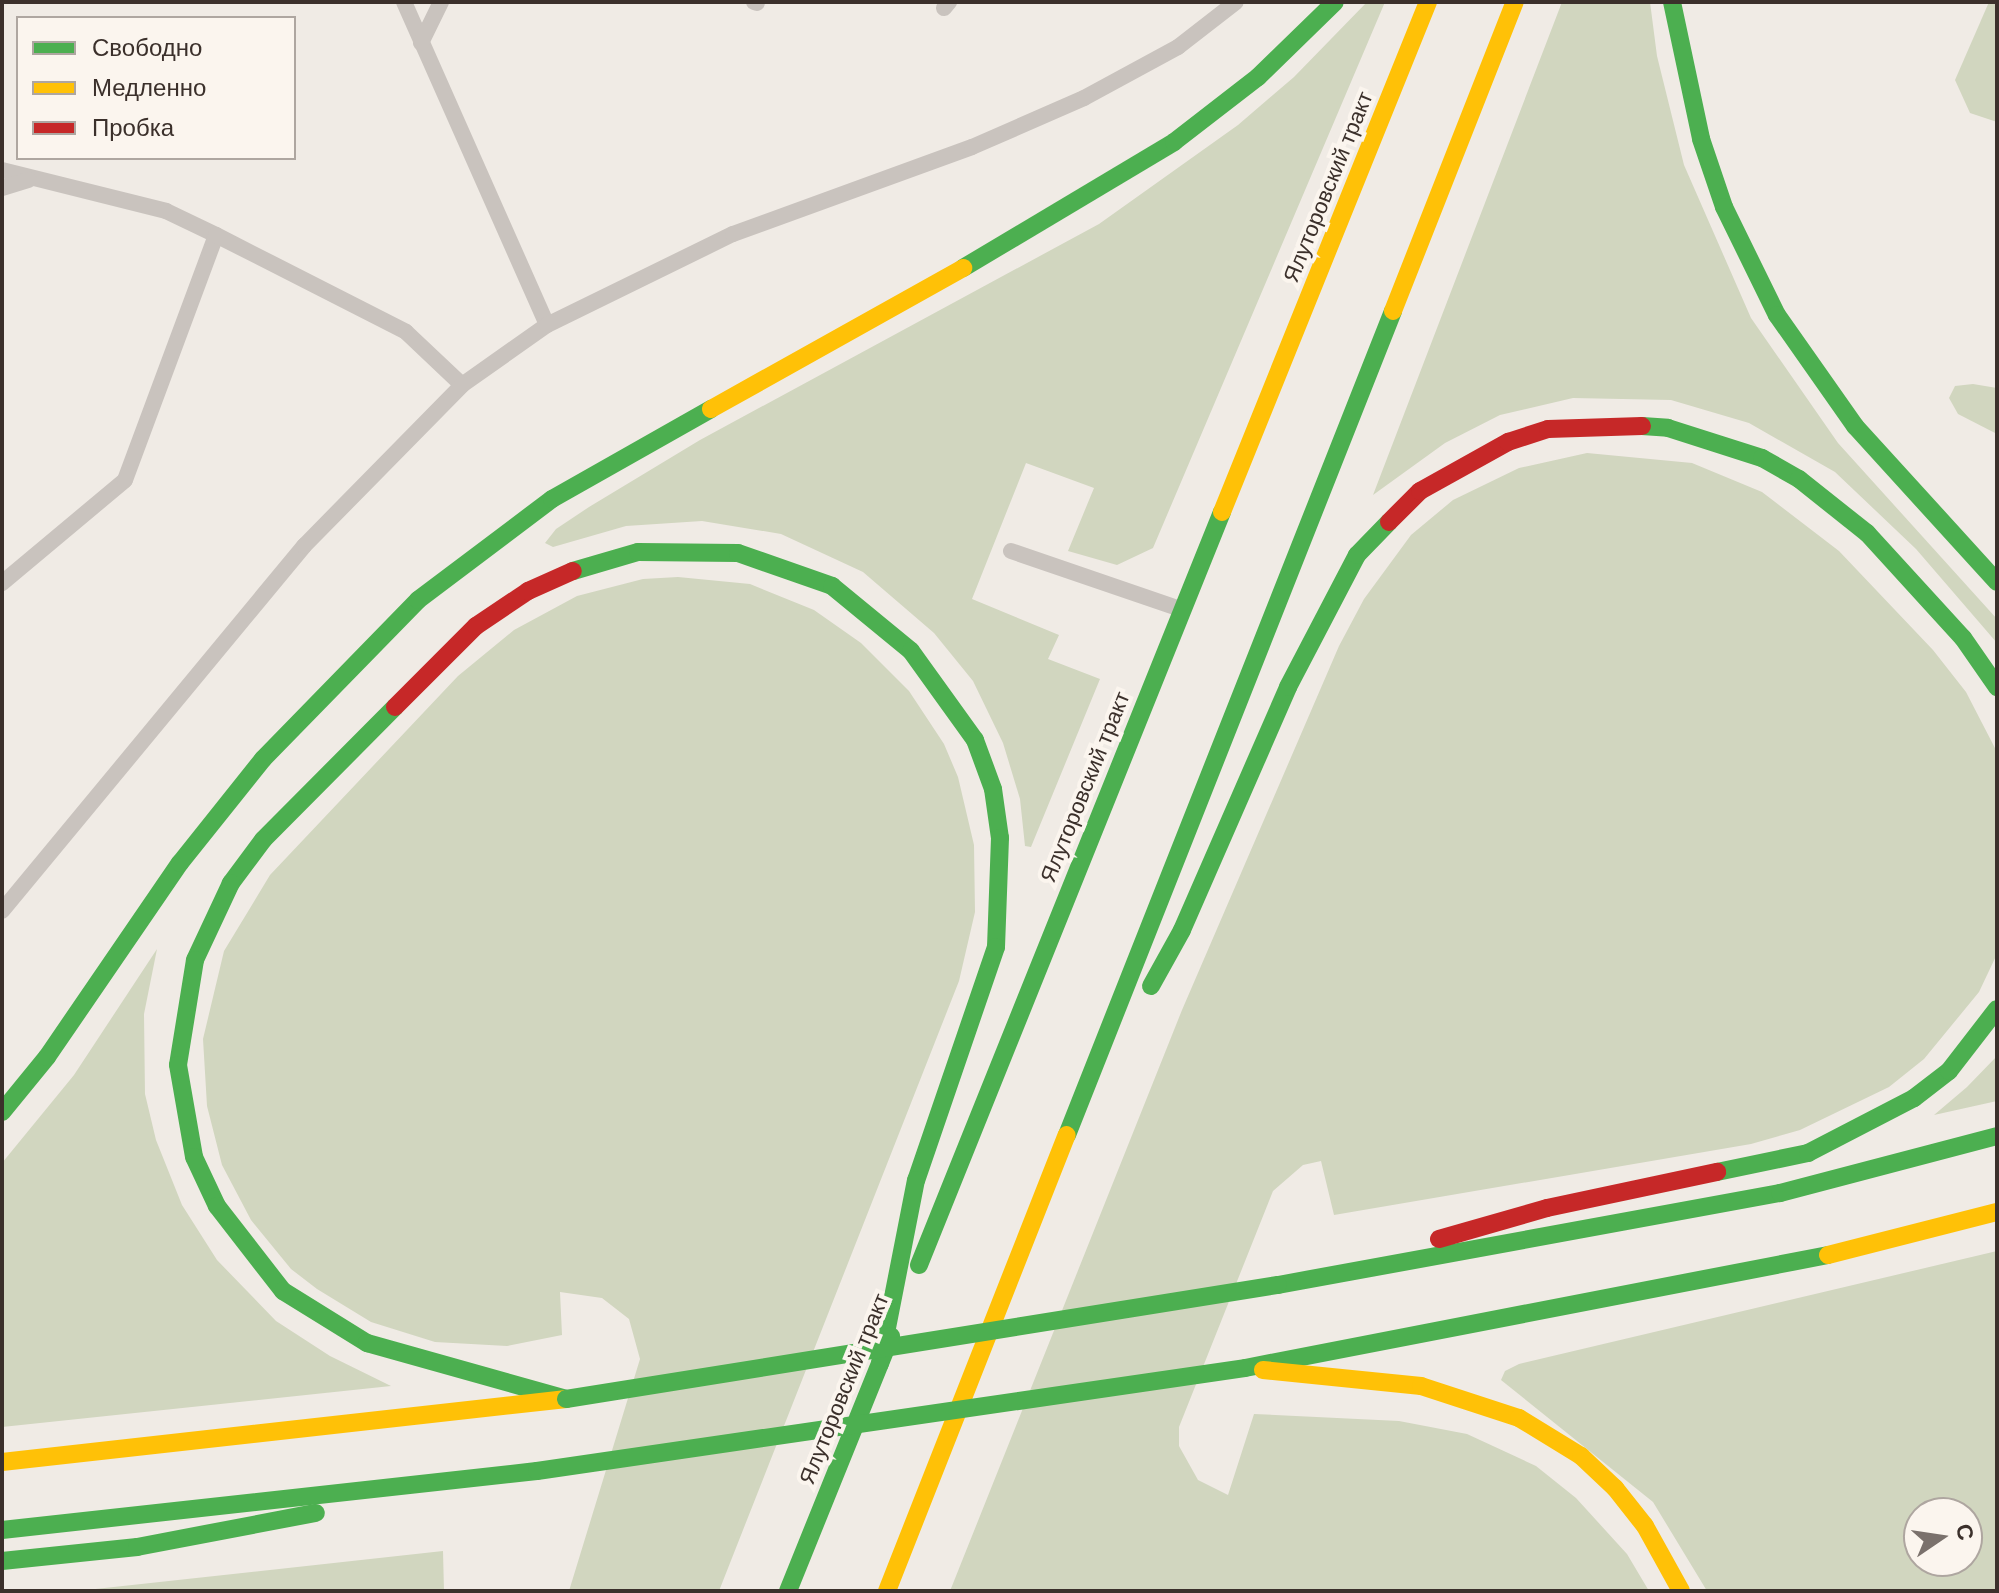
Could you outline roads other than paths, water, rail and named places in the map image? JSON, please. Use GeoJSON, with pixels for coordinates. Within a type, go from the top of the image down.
{"type":"FeatureCollection","features":[{"type":"Feature","properties":{"kind":"main road"},"geometry":{"type":"LineString","coordinates":[[2,1112],[47,1057],[180,863],[263,759],[418,600],[552,499],[1078,203],[1174,142],[1258,77],[1335,2]]}},
{"type":"Feature","properties":{"kind":"main road","name":"Ялуторовский тракт"},"geometry":{"type":"LineString","coordinates":[[788,1591],[1428,2]]}},
{"type":"Feature","properties":{"kind":"main road"},"geometry":{"type":"LineString","coordinates":[[887,1591],[1515,2]]}},
{"type":"Feature","properties":{"kind":"main road"},"geometry":{"type":"LineString","coordinates":[[1672,2],[1684,73],[1720,194],[1777,315],[1855,426],[1997,582]]}},
{"type":"Feature","properties":{"kind":"main road"},"geometry":{"type":"LineString","coordinates":[[1057,1160],[1182,930],[1288,687],[1357,555],[1420,491],[1508,442],[1548,429],[1630,425],[1668,428],[1762,458],[1799,479],[1867,533],[1963,638],[1997,687]]}},
{"type":"Feature","properties":{"kind":"main road"},"geometry":{"type":"LineString","coordinates":[[566,1399],[367,1343],[283,1291],[217,1206],[200,1169],[184,1119],[178,1065],[195,960],[231,883],[263,840],[476,626],[528,591],[587,565],[638,552],[738,553],[832,586],[893,633],[945,692],[975,740],[993,789],[1000,838],[996,947],[916,1180],[880,1363]]}},
{"type":"Feature","properties":{"kind":"main road"},"geometry":{"type":"LineString","coordinates":[[1278,1285],[1547,1208],[1808,1153],[1914,1098],[1949,1071],[1997,1009]]}},
{"type":"Feature","properties":{"kind":"main road"},"geometry":{"type":"LineString","coordinates":[[2,1462],[566,1399],[1278,1285],[1780,1193],[1997,1136]]}},
{"type":"Feature","properties":{"kind":"main road"},"geometry":{"type":"LineString","coordinates":[[2,1561],[137,1547],[537,1471],[1245,1368],[1799,1262],[1997,1212]]}},
{"type":"Feature","properties":{"kind":"main road"},"geometry":{"type":"LineString","coordinates":[[1245,1368],[1421,1386],[1519,1418],[1581,1456],[1615,1488],[1645,1526],[1681,1591]]}},
{"type":"Feature","properties":{"kind":"main road"},"geometry":{"type":"LineString","coordinates":[[937,1518],[968,1385]]}},
{"type":"Feature","properties":{"kind":"main road"},"geometry":{"type":"LineString","coordinates":[[2,1530],[515,1475]]}},
{"type":"Feature","properties":{"kind":"lane"},"geometry":{"type":"LineString","coordinates":[[404,2],[547,325]]}},
{"type":"Feature","properties":{"kind":"lane"},"geometry":{"type":"LineString","coordinates":[[421,43],[441,2]]}},
{"type":"Feature","properties":{"kind":"lane"},"geometry":{"type":"LineString","coordinates":[[2,911],[304,546],[462,385],[547,325],[733,234],[972,147],[1084,98],[1178,47],[1236,2]]}},
{"type":"Feature","properties":{"kind":"lane"},"geometry":{"type":"LineString","coordinates":[[2,170],[29,180],[142,204],[190,219],[406,332],[462,385]]}},
{"type":"Feature","properties":{"kind":"lane"},"geometry":{"type":"LineString","coordinates":[[2,188],[29,180]]}},
{"type":"Feature","properties":{"kind":"lane"},"geometry":{"type":"LineString","coordinates":[[2,583],[125,480],[216,235]]}},
{"type":"Feature","properties":{"kind":"lane"},"geometry":{"type":"LineString","coordinates":[[1011,551],[1182,610]]}}]}
